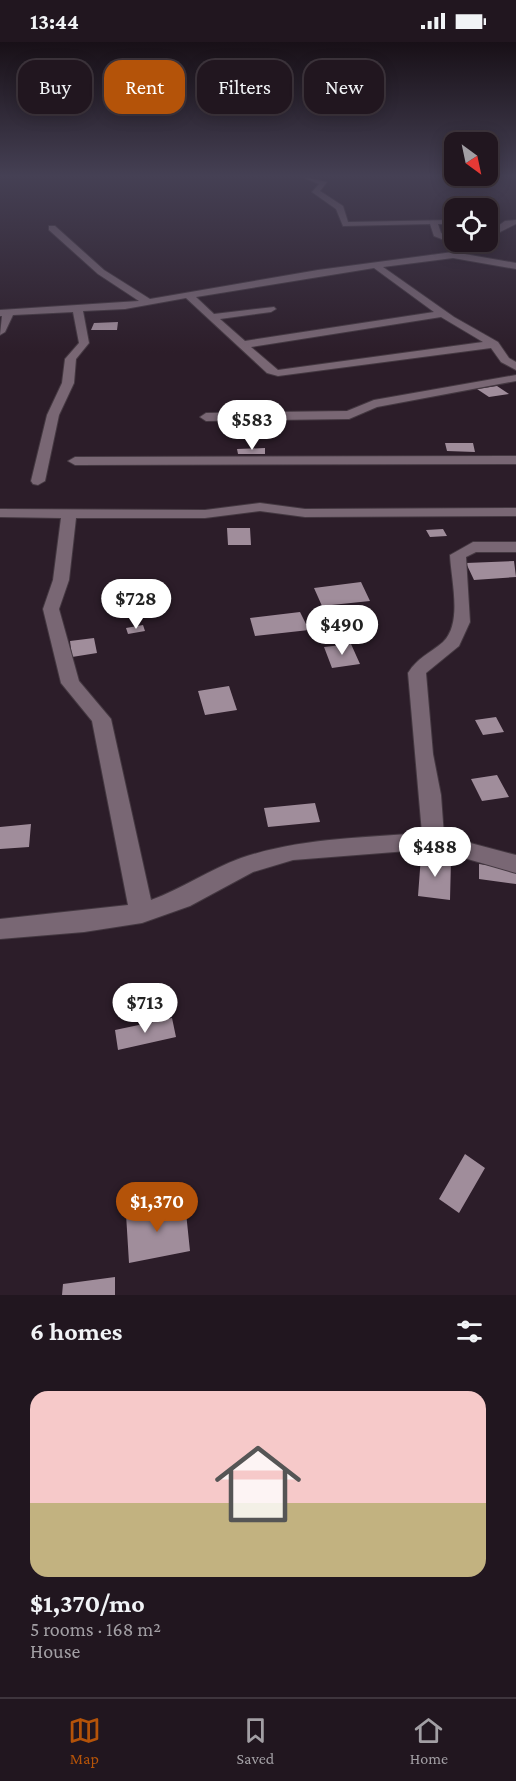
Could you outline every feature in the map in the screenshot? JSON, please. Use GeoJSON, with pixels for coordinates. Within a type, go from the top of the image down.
{"type":"FeatureCollection","features":[{"type":"Feature","properties":{"kind":"street"},"geometry":{"type":"LineString","coordinates":[[60,235],[93,266],[148,302]]}},
{"type":"Feature","properties":{"kind":"street"},"geometry":{"type":"LineString","coordinates":[[453,255],[460,252]]}},
{"type":"Feature","properties":{"kind":"street"},"geometry":{"type":"LineString","coordinates":[[0,332],[4,313],[78,310],[148,302],[375,265],[453,255],[516,266]]}},
{"type":"Feature","properties":{"kind":"street"},"geometry":{"type":"LineString","coordinates":[[375,265],[443,314],[494,344],[505,360],[516,367]]}},
{"type":"Feature","properties":{"kind":"street"},"geometry":{"type":"LineString","coordinates":[[187,294],[271,371],[278,374],[494,344]]}},
{"type":"Feature","properties":{"kind":"street"},"geometry":{"type":"LineString","coordinates":[[211,317],[271,309]]}},
{"type":"Feature","properties":{"kind":"street"},"geometry":{"type":"LineString","coordinates":[[38,481],[53,415],[68,383],[71,360],[84,343],[78,310]]}},
{"type":"Feature","properties":{"kind":"street"},"geometry":{"type":"LineString","coordinates":[[242,345],[443,314]]}},
{"type":"Feature","properties":{"kind":"street"},"geometry":{"type":"LineString","coordinates":[[206,417],[349,415],[374,404],[516,378]]}},
{"type":"Feature","properties":{"kind":"street"},"geometry":{"type":"LineString","coordinates":[[75,461],[516,460]]}},
{"type":"Feature","properties":{"kind":"street"},"geometry":{"type":"LineString","coordinates":[[0,513],[205,514],[260,507],[305,513],[516,512]]}},
{"type":"Feature","properties":{"kind":"street"},"geometry":{"type":"LineString","coordinates":[[69,514],[61,580],[51,609],[56,636],[70,683],[101,719],[126,847],[142,913]]}},
{"type":"Feature","properties":{"kind":"street"},"geometry":{"type":"LineString","coordinates":[[433,841],[431,795],[423,754],[417,673],[424,663],[451,647],[459,633],[462,622],[458,555],[473,547],[516,547]]}},
{"type":"Feature","properties":{"kind":"street"},"geometry":{"type":"LineString","coordinates":[[0,929],[84,922],[142,913],[182,899],[246,865],[284,853],[433,841],[516,864]]}},
{"type":"Feature","properties":{"kind":"building"},"geometry":{"type":"Polygon","coordinates":[[[118,322],[117,330],[91,330],[94,323],[118,322]]]}},
{"type":"Feature","properties":{"kind":"building"},"geometry":{"type":"Polygon","coordinates":[[[497,386],[509,394],[489,397],[477,389],[497,386]]]}},
{"type":"Feature","properties":{"kind":"building"},"geometry":{"type":"Polygon","coordinates":[[[445,443],[473,443],[475,452],[447,451],[445,443]]]}},
{"type":"Feature","properties":{"kind":"building"},"geometry":{"type":"Polygon","coordinates":[[[265,448],[265,454],[238,454],[237,449],[265,448]]]}},
{"type":"Feature","properties":{"kind":"building"},"geometry":{"type":"Polygon","coordinates":[[[227,528],[250,528],[251,545],[228,545],[227,528]]]}},
{"type":"Feature","properties":{"kind":"building"},"geometry":{"type":"Polygon","coordinates":[[[443,529],[447,536],[430,537],[426,530],[443,529]]]}},
{"type":"Feature","properties":{"kind":"building"},"geometry":{"type":"Polygon","coordinates":[[[514,561],[516,577],[474,580],[466,563],[514,561]]]}},
{"type":"Feature","properties":{"kind":"building"},"geometry":{"type":"Polygon","coordinates":[[[361,582],[370,601],[322,606],[314,588],[361,582]]]}},
{"type":"Feature","properties":{"kind":"building"},"geometry":{"type":"Polygon","coordinates":[[[300,612],[309,630],[255,636],[250,618],[300,612]]]}},
{"type":"Feature","properties":{"kind":"building"},"geometry":{"type":"Polygon","coordinates":[[[143,625],[145,631],[128,634],[126,628],[143,625]]]}},
{"type":"Feature","properties":{"kind":"building"},"geometry":{"type":"Polygon","coordinates":[[[94,638],[97,653],[72,657],[70,641],[94,638]]]}},
{"type":"Feature","properties":{"kind":"building"},"geometry":{"type":"Polygon","coordinates":[[[351,644],[360,664],[332,668],[324,647],[351,644]]]}},
{"type":"Feature","properties":{"kind":"building"},"geometry":{"type":"Polygon","coordinates":[[[229,686],[237,710],[205,715],[198,691],[229,686]]]}},
{"type":"Feature","properties":{"kind":"building"},"geometry":{"type":"Polygon","coordinates":[[[496,717],[504,732],[483,735],[475,720],[496,717]]]}},
{"type":"Feature","properties":{"kind":"building"},"geometry":{"type":"Polygon","coordinates":[[[497,775],[509,797],[482,801],[471,779],[497,775]]]}},
{"type":"Feature","properties":{"kind":"building"},"geometry":{"type":"Polygon","coordinates":[[[315,803],[320,822],[268,827],[264,808],[315,803]]]}},
{"type":"Feature","properties":{"kind":"building"},"geometry":{"type":"Polygon","coordinates":[[[31,824],[29,847],[0,849],[0,827],[31,824]]]}},
{"type":"Feature","properties":{"kind":"building"},"geometry":{"type":"Polygon","coordinates":[[[421,856],[451,860],[450,900],[418,896],[421,856]]]}},
{"type":"Feature","properties":{"kind":"building"},"geometry":{"type":"Polygon","coordinates":[[[479,864],[516,869],[516,884],[479,879],[479,864]]]}},
{"type":"Feature","properties":{"kind":"building"},"geometry":{"type":"Polygon","coordinates":[[[172,1018],[176,1037],[118,1050],[115,1030],[172,1018]]]}},
{"type":"Feature","properties":{"kind":"building"},"geometry":{"type":"Polygon","coordinates":[[[465,1154],[485,1168],[459,1213],[439,1199],[465,1154]]]}},
{"type":"Feature","properties":{"kind":"building"},"geometry":{"type":"Polygon","coordinates":[[[185,1203],[190,1251],[129,1263],[126,1214],[185,1203]]]}},
{"type":"Feature","properties":{"kind":"building"},"geometry":{"type":"Polygon","coordinates":[[[115,1277],[115,1295],[62,1295],[63,1284],[115,1277]]]}}]}
